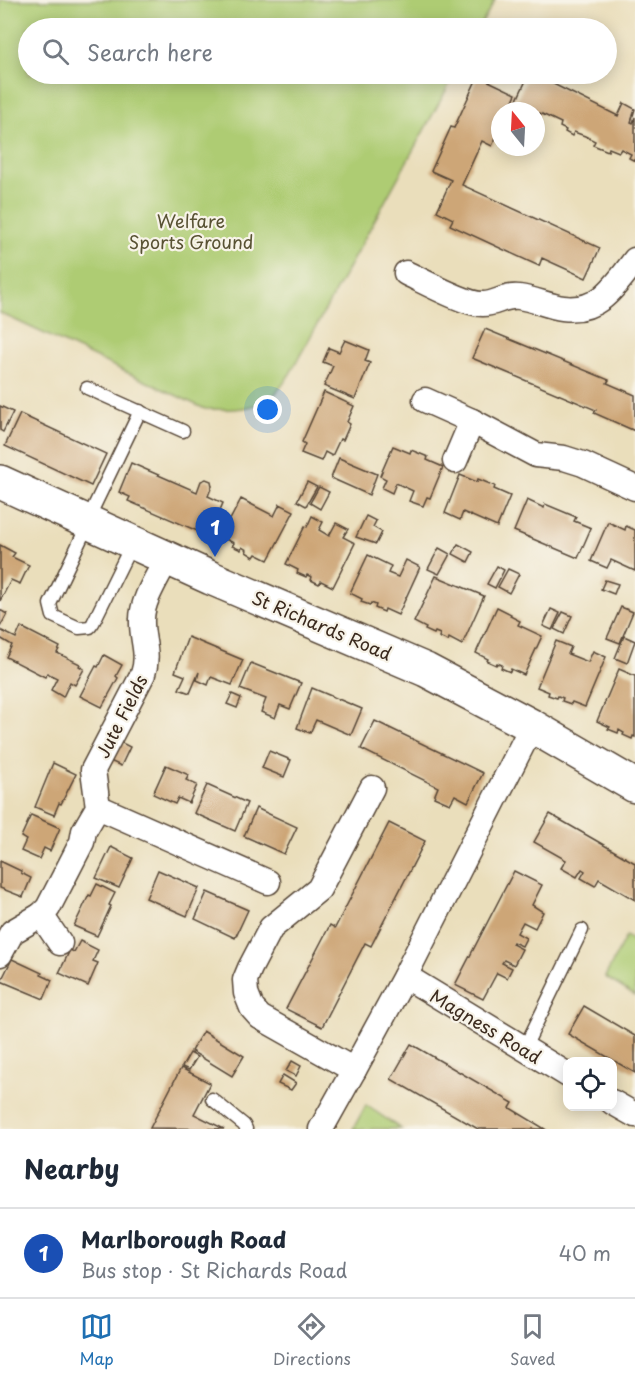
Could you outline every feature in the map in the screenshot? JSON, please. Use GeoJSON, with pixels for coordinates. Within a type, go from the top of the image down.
{"type":"FeatureCollection","features":[{"type":"Feature","properties":{"kind":"street"},"geometry":{"type":"LineString","coordinates":[[406,273],[478,303],[484,304],[505,297],[518,296],[563,308],[582,308],[598,302],[612,291],[635,260]]}},
{"type":"Feature","properties":{"kind":"street"},"geometry":{"type":"LineString","coordinates":[[425,400],[536,454],[564,458],[583,464],[635,488]]}},
{"type":"Feature","properties":{"kind":"street"},"geometry":{"type":"LineString","coordinates":[[455,461],[472,421]]}},
{"type":"Feature","properties":{"kind":"street","name":"St Richards Road"},"geometry":{"type":"LineString","coordinates":[[0,482],[132,543],[426,670],[532,726],[635,786]]}},
{"type":"Feature","properties":{"kind":"street","name":"Jute Fields"},"geometry":{"type":"LineString","coordinates":[[98,807],[93,770],[143,674],[147,662],[141,619],[167,558]]}},
{"type":"Feature","properties":{"kind":"street"},"geometry":{"type":"LineString","coordinates":[[321,1129],[405,976],[532,726]]}},
{"type":"Feature","properties":{"kind":"street"},"geometry":{"type":"LineString","coordinates":[[354,1070],[260,1017],[252,1008],[246,993],[245,980],[271,928],[319,889],[372,788]]}},
{"type":"Feature","properties":{"kind":"street"},"geometry":{"type":"LineString","coordinates":[[0,954],[6,940],[21,919],[54,900],[82,842],[84,831],[98,807],[268,882]]}},
{"type":"Feature","properties":{"kind":"street"},"geometry":{"type":"LineString","coordinates":[[21,919],[60,943]]}},
{"type":"Feature","properties":{"kind":"street","name":"Magness Road"},"geometry":{"type":"LineString","coordinates":[[405,976],[563,1073]]}},
{"type":"Feature","properties":{"kind":"street"},"geometry":{"type":"LineString","coordinates":[[617,1105],[635,1115]]}},
{"type":"Feature","properties":{"kind":"lane"},"geometry":{"type":"LineString","coordinates":[[87,387],[183,431]]}},
{"type":"Feature","properties":{"kind":"lane"},"geometry":{"type":"LineString","coordinates":[[132,543],[90,627],[79,628],[53,616],[50,604],[140,411]]}},
{"type":"Feature","properties":{"kind":"lane"},"geometry":{"type":"LineString","coordinates":[[524,1049],[582,930]]}},
{"type":"Feature","properties":{"kind":"lane"},"geometry":{"type":"LineString","coordinates":[[212,1099],[246,1129]]}},
{"type":"Feature","properties":{"kind":"green space","name":"Welfare Sports Ground"},"geometry":{"type":"Polygon","coordinates":[[[0,0],[495,0],[485,18],[18,18],[18,84],[449,84],[291,372],[277,392],[261,403],[243,408],[205,409],[0,313],[0,0]]]}},
{"type":"Feature","properties":{"kind":"green space"},"geometry":{"type":"Polygon","coordinates":[[[626,936],[635,942],[635,996],[605,977],[626,936]]]}},
{"type":"Feature","properties":{"kind":"green space"},"geometry":{"type":"Polygon","coordinates":[[[366,1105],[401,1129],[353,1129],[366,1105]]]}},
{"type":"Feature","properties":{"kind":"building"},"geometry":{"type":"Polygon","coordinates":[[[474,84],[495,84],[516,94],[512,102],[491,102],[491,146],[482,141],[462,185],[600,248],[586,278],[542,258],[539,266],[450,225],[453,219],[437,211],[451,180],[431,171],[451,127],[454,128],[474,84]]]}},
{"type":"Feature","properties":{"kind":"building"},"geometry":{"type":"Polygon","coordinates":[[[524,84],[553,84],[618,116],[624,103],[635,109],[631,122],[633,123],[635,117],[635,161],[629,158],[631,154],[621,149],[619,152],[609,148],[608,151],[593,145],[595,141],[585,136],[574,132],[572,136],[560,127],[561,123],[545,115],[545,102],[516,102],[524,84]]]}},
{"type":"Feature","properties":{"kind":"building"},"geometry":{"type":"Polygon","coordinates":[[[485,329],[609,380],[607,383],[635,395],[635,431],[594,413],[596,410],[472,358],[485,329]]]}},
{"type":"Feature","properties":{"kind":"building"},"geometry":{"type":"Polygon","coordinates":[[[345,340],[369,350],[365,361],[370,363],[355,399],[324,386],[333,366],[323,362],[329,348],[339,352],[345,340]]]}},
{"type":"Feature","properties":{"kind":"building"},"geometry":{"type":"Polygon","coordinates":[[[324,392],[354,406],[343,440],[340,439],[332,456],[325,452],[321,461],[301,453],[305,444],[302,442],[324,392]]]}},
{"type":"Feature","properties":{"kind":"building"},"geometry":{"type":"Polygon","coordinates":[[[0,406],[13,412],[3,432],[0,430],[0,406]]]}},
{"type":"Feature","properties":{"kind":"building"},"geometry":{"type":"Polygon","coordinates":[[[20,414],[106,454],[91,486],[5,446],[20,414]]]}},
{"type":"Feature","properties":{"kind":"building"},"geometry":{"type":"Polygon","coordinates":[[[393,446],[428,457],[427,460],[443,467],[430,498],[427,497],[423,506],[409,501],[413,491],[396,483],[392,493],[382,488],[386,479],[380,476],[393,446]]]}},
{"type":"Feature","properties":{"kind":"building"},"geometry":{"type":"Polygon","coordinates":[[[339,458],[377,474],[369,495],[331,478],[339,458]]]}},
{"type":"Feature","properties":{"kind":"building"},"geometry":{"type":"Polygon","coordinates":[[[131,463],[197,492],[201,481],[206,479],[211,481],[212,486],[208,496],[223,503],[209,536],[128,501],[130,497],[119,492],[131,463]]]}},
{"type":"Feature","properties":{"kind":"building"},"geometry":{"type":"Polygon","coordinates":[[[460,475],[495,486],[494,489],[510,496],[497,527],[463,512],[460,520],[445,513],[460,475]]]}},
{"type":"Feature","properties":{"kind":"building"},"geometry":{"type":"Polygon","coordinates":[[[307,482],[317,487],[306,506],[297,501],[307,482]]]}},
{"type":"Feature","properties":{"kind":"building"},"geometry":{"type":"Polygon","coordinates":[[[319,487],[329,492],[320,509],[310,503],[319,487]]]}},
{"type":"Feature","properties":{"kind":"building"},"geometry":{"type":"Polygon","coordinates":[[[241,499],[274,516],[280,504],[294,511],[268,560],[256,554],[254,557],[246,552],[247,550],[232,546],[234,543],[221,537],[241,499]]]}},
{"type":"Feature","properties":{"kind":"building"},"geometry":{"type":"Polygon","coordinates":[[[527,500],[544,508],[545,504],[576,517],[574,521],[591,528],[578,558],[514,531],[527,500]]]}},
{"type":"Feature","properties":{"kind":"building"},"geometry":{"type":"Polygon","coordinates":[[[312,516],[323,522],[319,530],[329,536],[336,523],[348,529],[343,537],[355,543],[333,587],[321,581],[319,584],[311,580],[312,577],[297,573],[298,570],[286,564],[312,516]]]}},
{"type":"Feature","properties":{"kind":"building"},"geometry":{"type":"Polygon","coordinates":[[[366,516],[376,521],[373,527],[382,532],[376,544],[356,537],[366,516]]]}},
{"type":"Feature","properties":{"kind":"building"},"geometry":{"type":"Polygon","coordinates":[[[608,522],[625,530],[626,526],[635,530],[635,571],[611,560],[607,568],[591,561],[608,522]]]}},
{"type":"Feature","properties":{"kind":"building"},"geometry":{"type":"Polygon","coordinates":[[[458,544],[473,552],[468,562],[453,554],[458,544]]]}},
{"type":"Feature","properties":{"kind":"building"},"geometry":{"type":"Polygon","coordinates":[[[0,545],[15,553],[12,557],[29,565],[20,584],[11,580],[0,601],[0,545]]]}},
{"type":"Feature","properties":{"kind":"building"},"geometry":{"type":"Polygon","coordinates":[[[439,548],[450,554],[439,574],[428,569],[439,548]]]}},
{"type":"Feature","properties":{"kind":"building"},"geometry":{"type":"Polygon","coordinates":[[[368,555],[391,566],[388,573],[398,577],[406,560],[420,567],[398,615],[385,609],[384,612],[375,608],[376,605],[371,603],[370,605],[361,602],[362,599],[350,593],[368,555]]]}},
{"type":"Feature","properties":{"kind":"building"},"geometry":{"type":"Polygon","coordinates":[[[497,566],[504,570],[495,588],[487,584],[497,566]]]}},
{"type":"Feature","properties":{"kind":"building"},"geometry":{"type":"Polygon","coordinates":[[[508,569],[519,574],[509,593],[498,587],[508,569]]]}},
{"type":"Feature","properties":{"kind":"building"},"geometry":{"type":"Polygon","coordinates":[[[436,576],[484,596],[462,645],[449,638],[448,641],[439,637],[440,634],[425,630],[426,628],[414,622],[436,576]]]}},
{"type":"Feature","properties":{"kind":"building"},"geometry":{"type":"Polygon","coordinates":[[[605,580],[618,584],[614,594],[601,589],[605,580]]]}},
{"type":"Feature","properties":{"kind":"building"},"geometry":{"type":"Polygon","coordinates":[[[497,607],[520,621],[518,625],[542,636],[524,675],[511,669],[510,672],[501,668],[502,665],[487,661],[488,659],[476,653],[497,607]]]}},
{"type":"Feature","properties":{"kind":"building"},"geometry":{"type":"Polygon","coordinates":[[[621,607],[633,612],[620,643],[607,638],[621,607]]]}},
{"type":"Feature","properties":{"kind":"building"},"geometry":{"type":"Polygon","coordinates":[[[551,609],[560,613],[552,630],[543,626],[551,609]]]}},
{"type":"Feature","properties":{"kind":"building"},"geometry":{"type":"Polygon","coordinates":[[[0,610],[7,614],[0,627],[0,610]]]}},
{"type":"Feature","properties":{"kind":"building"},"geometry":{"type":"Polygon","coordinates":[[[563,612],[572,616],[564,634],[554,629],[563,612]]]}},
{"type":"Feature","properties":{"kind":"building"},"geometry":{"type":"Polygon","coordinates":[[[21,627],[60,647],[57,653],[80,664],[79,666],[84,669],[75,685],[70,682],[63,697],[51,690],[57,678],[47,673],[45,677],[6,657],[12,645],[0,638],[0,630],[16,638],[21,627]]]}},
{"type":"Feature","properties":{"kind":"building"},"geometry":{"type":"Polygon","coordinates":[[[624,636],[635,641],[627,663],[615,658],[624,636]]]}},
{"type":"Feature","properties":{"kind":"building"},"geometry":{"type":"Polygon","coordinates":[[[188,637],[243,660],[232,685],[211,677],[208,685],[197,680],[199,672],[190,693],[179,689],[185,676],[175,672],[188,637]]]}},
{"type":"Feature","properties":{"kind":"building"},"geometry":{"type":"Polygon","coordinates":[[[556,641],[571,647],[568,654],[588,662],[593,651],[606,657],[585,707],[562,701],[563,698],[548,695],[549,692],[537,687],[556,641]]]}},
{"type":"Feature","properties":{"kind":"building"},"geometry":{"type":"Polygon","coordinates":[[[104,655],[122,665],[116,676],[118,678],[102,707],[80,696],[104,655]]]}},
{"type":"Feature","properties":{"kind":"building"},"geometry":{"type":"Polygon","coordinates":[[[251,663],[301,683],[290,709],[280,705],[275,718],[261,712],[266,699],[240,689],[251,663]]]}},
{"type":"Feature","properties":{"kind":"building"},"geometry":{"type":"Polygon","coordinates":[[[619,669],[635,676],[635,737],[633,736],[632,739],[623,735],[624,733],[619,730],[618,733],[608,729],[610,727],[597,721],[619,669]]]}},
{"type":"Feature","properties":{"kind":"building"},"geometry":{"type":"Polygon","coordinates":[[[312,688],[362,709],[351,735],[316,720],[310,733],[297,728],[312,688]]]}},
{"type":"Feature","properties":{"kind":"building"},"geometry":{"type":"Polygon","coordinates":[[[232,694],[241,698],[237,708],[227,704],[232,694]]]}},
{"type":"Feature","properties":{"kind":"building"},"geometry":{"type":"Polygon","coordinates":[[[375,721],[483,773],[468,802],[455,795],[450,804],[434,797],[438,787],[361,749],[375,721]]]}},
{"type":"Feature","properties":{"kind":"building"},"geometry":{"type":"Polygon","coordinates":[[[120,742],[130,747],[121,766],[110,761],[120,742]]]}},
{"type":"Feature","properties":{"kind":"building"},"geometry":{"type":"Polygon","coordinates":[[[269,751],[291,760],[284,777],[262,768],[269,751]]]}},
{"type":"Feature","properties":{"kind":"building"},"geometry":{"type":"Polygon","coordinates":[[[53,763],[76,774],[54,815],[35,807],[53,763]]]}},
{"type":"Feature","properties":{"kind":"building"},"geometry":{"type":"Polygon","coordinates":[[[166,765],[189,775],[186,780],[197,785],[189,803],[178,798],[175,804],[153,794],[166,765]]]}},
{"type":"Feature","properties":{"kind":"building"},"geometry":{"type":"Polygon","coordinates":[[[207,785],[247,803],[235,831],[194,813],[207,785]]]}},
{"type":"Feature","properties":{"kind":"building"},"geometry":{"type":"Polygon","coordinates":[[[256,808],[297,827],[284,854],[244,836],[256,808]]]}},
{"type":"Feature","properties":{"kind":"building"},"geometry":{"type":"Polygon","coordinates":[[[550,814],[635,863],[635,900],[599,879],[595,886],[581,878],[585,871],[582,869],[577,877],[561,868],[566,860],[534,842],[550,814]]]}},
{"type":"Feature","properties":{"kind":"building"},"geometry":{"type":"Polygon","coordinates":[[[31,815],[60,828],[50,851],[44,848],[39,859],[21,851],[26,840],[21,837],[31,815]]]}},
{"type":"Feature","properties":{"kind":"building"},"geometry":{"type":"Polygon","coordinates":[[[389,823],[425,841],[371,946],[365,943],[322,1027],[286,1009],[330,925],[335,928],[389,823]]]}},
{"type":"Feature","properties":{"kind":"building"},"geometry":{"type":"Polygon","coordinates":[[[111,847],[133,858],[119,888],[96,878],[111,847]]]}},
{"type":"Feature","properties":{"kind":"building"},"geometry":{"type":"Polygon","coordinates":[[[0,861],[31,878],[23,897],[0,888],[0,861]]]}},
{"type":"Feature","properties":{"kind":"building"},"geometry":{"type":"Polygon","coordinates":[[[158,870],[199,888],[187,916],[146,898],[158,870]]]}},
{"type":"Feature","properties":{"kind":"building"},"geometry":{"type":"Polygon","coordinates":[[[514,871],[542,885],[532,905],[543,912],[535,928],[523,922],[517,933],[526,938],[522,946],[513,942],[512,944],[522,949],[514,965],[504,960],[502,963],[512,968],[507,978],[497,973],[483,999],[455,985],[514,871]]]}},
{"type":"Feature","properties":{"kind":"building"},"geometry":{"type":"Polygon","coordinates":[[[97,884],[115,893],[97,936],[74,926],[97,884]]]}},
{"type":"Feature","properties":{"kind":"building"},"geometry":{"type":"Polygon","coordinates":[[[207,892],[248,910],[235,938],[195,919],[207,892]]]}},
{"type":"Feature","properties":{"kind":"building"},"geometry":{"type":"Polygon","coordinates":[[[80,941],[98,950],[93,961],[98,963],[88,986],[59,973],[70,950],[74,952],[80,941]]]}},
{"type":"Feature","properties":{"kind":"building"},"geometry":{"type":"Polygon","coordinates":[[[12,959],[52,980],[44,999],[1,981],[12,959]]]}},
{"type":"Feature","properties":{"kind":"building"},"geometry":{"type":"Polygon","coordinates":[[[584,1006],[635,1036],[635,1073],[617,1063],[617,1057],[608,1057],[568,1034],[584,1006]]]}},
{"type":"Feature","properties":{"kind":"building"},"geometry":{"type":"Polygon","coordinates":[[[203,1031],[244,1056],[232,1076],[191,1051],[203,1031]]]}},
{"type":"Feature","properties":{"kind":"building"},"geometry":{"type":"Polygon","coordinates":[[[411,1044],[513,1103],[510,1108],[545,1129],[478,1129],[391,1079],[411,1044]]]}},
{"type":"Feature","properties":{"kind":"building"},"geometry":{"type":"Polygon","coordinates":[[[190,1053],[197,1057],[189,1070],[182,1067],[190,1053]]]}},
{"type":"Feature","properties":{"kind":"building"},"geometry":{"type":"Polygon","coordinates":[[[292,1061],[301,1066],[296,1076],[286,1071],[292,1061]]]}},
{"type":"Feature","properties":{"kind":"building"},"geometry":{"type":"Polygon","coordinates":[[[181,1068],[210,1083],[194,1114],[224,1129],[150,1128],[181,1068]]]}},
{"type":"Feature","properties":{"kind":"building"},"geometry":{"type":"Polygon","coordinates":[[[283,1075],[296,1083],[291,1090],[278,1084],[283,1075]]]}},
{"type":"Feature","properties":{"kind":"place","name":"Marlborough Road"},"geometry":{"type":"Point","coordinates":[215,557]}}]}
